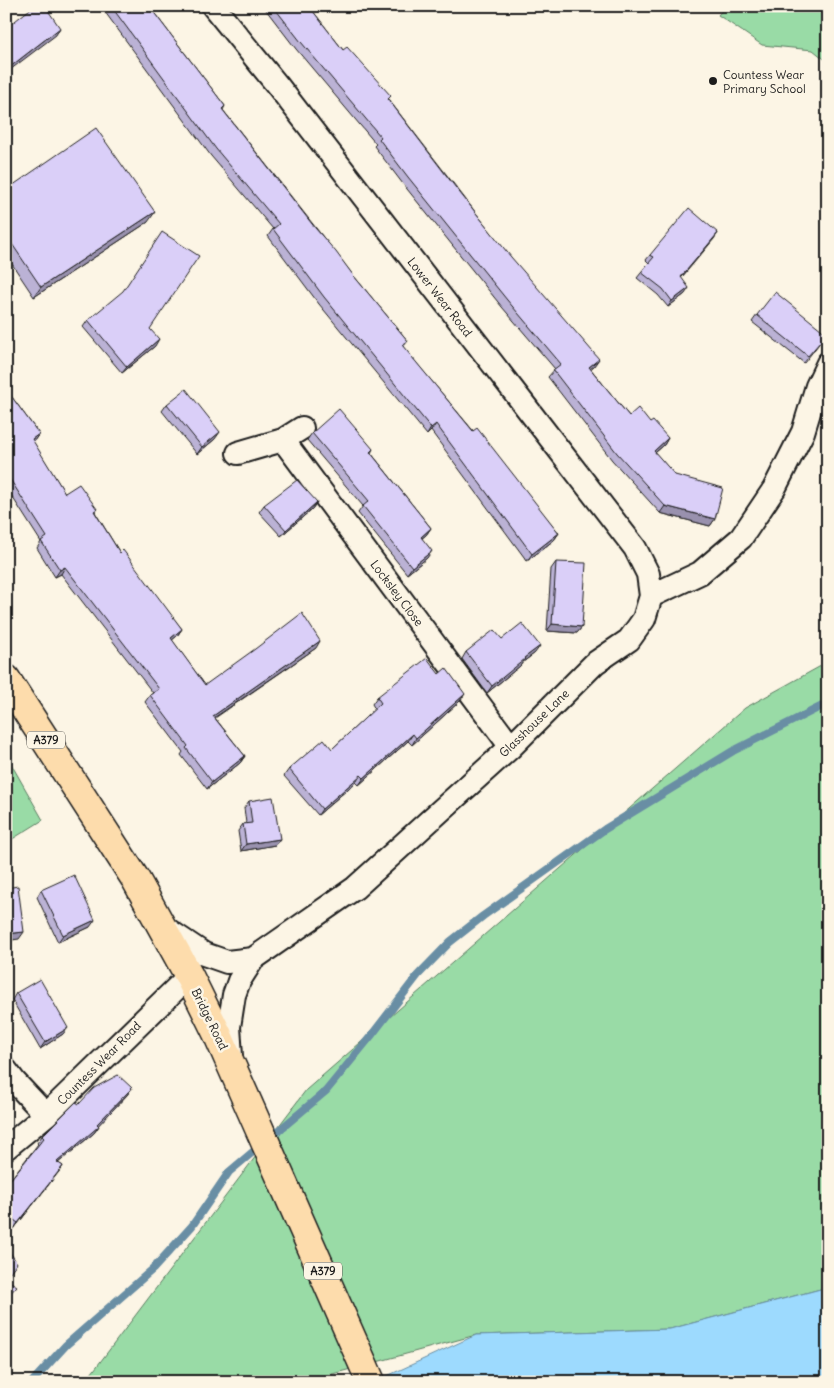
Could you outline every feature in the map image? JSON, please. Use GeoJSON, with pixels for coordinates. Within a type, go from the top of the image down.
{"type":"FeatureCollection","features":[{"type":"Feature","properties":{"kind":"main road","name":"Bridge Road"},"geometry":{"type":"LineString","coordinates":[[6,679],[136,880],[189,976],[232,1067],[372,1382]]}},
{"type":"Feature","properties":{"kind":"street","name":"Lower Wear Road"},"geometry":{"type":"LineString","coordinates":[[213,6],[278,86],[634,548],[648,574],[651,596]]}},
{"type":"Feature","properties":{"kind":"street"},"geometry":{"type":"LineString","coordinates":[[651,596],[700,573],[741,538],[774,489],[803,432],[817,386],[828,363]]}},
{"type":"Feature","properties":{"kind":"street"},"geometry":{"type":"LineString","coordinates":[[238,453],[283,440],[302,428]]}},
{"type":"Feature","properties":{"kind":"street","name":"Locksley Close"},"geometry":{"type":"LineString","coordinates":[[283,440],[511,747]]}},
{"type":"Feature","properties":{"kind":"street","name":"Glasshouse Lane"},"geometry":{"type":"LineString","coordinates":[[232,1067],[229,1027],[234,995],[239,981],[254,959],[355,888],[511,747],[595,663],[629,640],[644,619],[651,596]]}},
{"type":"Feature","properties":{"kind":"street"},"geometry":{"type":"LineString","coordinates":[[162,926],[204,954],[212,957],[226,962],[254,959]]}},
{"type":"Feature","properties":{"kind":"street","name":"Countess Wear Road"},"geometry":{"type":"LineString","coordinates":[[6,1148],[46,1115],[189,976]]}},
{"type":"Feature","properties":{"kind":"street"},"geometry":{"type":"LineString","coordinates":[[6,1070],[46,1115]]}},
{"type":"Feature","properties":{"kind":"green space"},"geometry":{"type":"Polygon","coordinates":[[[726,6],[828,6],[828,62],[813,50],[762,45],[718,15],[726,6]]]}},
{"type":"Feature","properties":{"kind":"green space"},"geometry":{"type":"Polygon","coordinates":[[[828,662],[828,1287],[670,1329],[476,1335],[303,1382],[85,1382],[306,1090],[745,708],[828,662]]]}},
{"type":"Feature","properties":{"kind":"green space"},"geometry":{"type":"Polygon","coordinates":[[[6,755],[43,820],[6,843],[6,755]]]}},
{"type":"Feature","properties":{"kind":"water"},"geometry":{"type":"Polygon","coordinates":[[[828,1287],[828,1382],[374,1382],[476,1335],[670,1329],[828,1287]]]}},
{"type":"Feature","properties":{"kind":"building"},"geometry":{"type":"Polygon","coordinates":[[[34,6],[45,6],[60,28],[6,70],[6,28],[34,6]]]}},
{"type":"Feature","properties":{"kind":"building"},"geometry":{"type":"Polygon","coordinates":[[[111,6],[149,6],[225,106],[222,109],[316,229],[408,341],[402,345],[473,431],[477,428],[559,533],[532,554],[436,424],[431,428],[324,297],[273,229],[279,224],[216,149],[111,6]]]}},
{"type":"Feature","properties":{"kind":"building"},"geometry":{"type":"Polygon","coordinates":[[[273,6],[309,6],[343,50],[347,47],[391,96],[388,99],[456,188],[511,257],[599,359],[589,367],[629,416],[638,408],[650,423],[653,421],[668,438],[654,451],[675,475],[723,488],[715,519],[665,506],[617,453],[553,370],[561,364],[408,177],[379,139],[381,137],[273,6]]]}},
{"type":"Feature","properties":{"kind":"building"},"geometry":{"type":"Polygon","coordinates":[[[96,128],[155,212],[41,287],[8,238],[6,239],[6,190],[96,128]]]}},
{"type":"Feature","properties":{"kind":"building"},"geometry":{"type":"Polygon","coordinates":[[[689,208],[718,233],[681,277],[689,288],[672,301],[663,289],[641,272],[654,257],[650,255],[689,208]]]}},
{"type":"Feature","properties":{"kind":"building"},"geometry":{"type":"Polygon","coordinates":[[[162,232],[199,256],[150,329],[159,339],[127,367],[88,320],[123,291],[162,232]]]}},
{"type":"Feature","properties":{"kind":"building"},"geometry":{"type":"Polygon","coordinates":[[[775,292],[827,334],[808,356],[757,315],[775,292]]]}},
{"type":"Feature","properties":{"kind":"building"},"geometry":{"type":"Polygon","coordinates":[[[6,389],[39,434],[32,439],[65,493],[79,484],[97,509],[94,511],[120,553],[123,550],[182,629],[171,638],[205,685],[302,613],[320,641],[213,716],[245,756],[212,782],[150,695],[159,689],[65,567],[60,570],[41,541],[47,537],[6,473],[6,389]]]}},
{"type":"Feature","properties":{"kind":"building"},"geometry":{"type":"Polygon","coordinates":[[[186,389],[220,432],[202,447],[167,404],[186,389]]]}},
{"type":"Feature","properties":{"kind":"building"},"geometry":{"type":"Polygon","coordinates":[[[339,409],[373,449],[370,452],[431,528],[421,537],[432,551],[412,567],[363,506],[369,501],[312,433],[339,409]]]}},
{"type":"Feature","properties":{"kind":"building"},"geometry":{"type":"Polygon","coordinates":[[[297,480],[317,502],[286,530],[264,505],[297,480]]]}},
{"type":"Feature","properties":{"kind":"building"},"geometry":{"type":"Polygon","coordinates":[[[556,562],[586,563],[582,627],[552,624],[556,562]]]}},
{"type":"Feature","properties":{"kind":"building"},"geometry":{"type":"Polygon","coordinates":[[[522,623],[540,646],[492,686],[466,652],[494,630],[502,639],[522,623]]]}},
{"type":"Feature","properties":{"kind":"building"},"geometry":{"type":"Polygon","coordinates":[[[427,658],[439,674],[446,668],[465,694],[416,738],[413,734],[364,778],[361,775],[322,809],[289,769],[324,739],[332,749],[381,703],[377,697],[427,658]]]}},
{"type":"Feature","properties":{"kind":"building"},"geometry":{"type":"Polygon","coordinates":[[[273,797],[280,839],[246,844],[243,824],[252,823],[249,801],[273,797]]]}},
{"type":"Feature","properties":{"kind":"building"},"geometry":{"type":"Polygon","coordinates":[[[74,875],[95,920],[63,935],[41,890],[74,875]]]}},
{"type":"Feature","properties":{"kind":"building"},"geometry":{"type":"Polygon","coordinates":[[[18,886],[24,932],[6,934],[6,888],[18,886]]]}},
{"type":"Feature","properties":{"kind":"building"},"geometry":{"type":"Polygon","coordinates":[[[40,979],[68,1028],[45,1042],[16,993],[40,979]]]}},
{"type":"Feature","properties":{"kind":"building"},"geometry":{"type":"Polygon","coordinates":[[[118,1075],[132,1088],[97,1124],[99,1126],[57,1162],[63,1166],[18,1223],[6,1214],[6,1185],[44,1138],[42,1136],[76,1102],[79,1104],[94,1088],[118,1075]]]}},
{"type":"Feature","properties":{"kind":"building"},"geometry":{"type":"Polygon","coordinates":[[[6,1246],[17,1263],[6,1277],[6,1246]]]}},
{"type":"Feature","properties":{"kind":"building"},"geometry":{"type":"Polygon","coordinates":[[[6,1279],[17,1286],[6,1298],[6,1279]]]}},
{"type":"Feature","properties":{"kind":"waterway"},"geometry":{"type":"LineString","coordinates":[[270,1138],[326,1091],[418,975],[450,942],[483,916],[605,829],[733,751],[828,703]]}},
{"type":"Feature","properties":{"kind":"waterway"},"geometry":{"type":"LineString","coordinates":[[32,1382],[66,1345],[153,1269],[192,1226],[229,1172],[261,1145]]}},
{"type":"Feature","properties":{"kind":"place","name":"Countess Wear Primary School"},"geometry":{"type":"Point","coordinates":[713,81]}}]}
